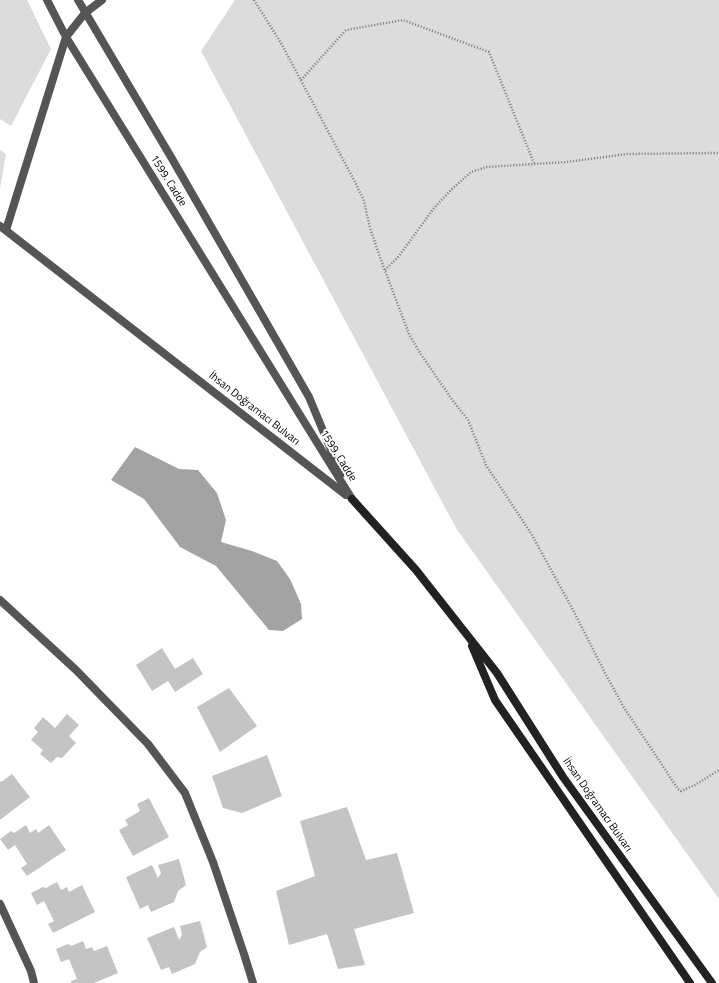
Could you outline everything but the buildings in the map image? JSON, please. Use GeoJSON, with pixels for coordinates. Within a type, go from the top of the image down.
{"type":"FeatureCollection","features":[{"type":"Feature","properties":{"kind":"main road","name":"İhsan Doğramacı Bulvarı"},"geometry":{"type":"LineString","coordinates":[[352,499],[416,570],[496,673],[563,777],[712,983]]}},
{"type":"Feature","properties":{"kind":"main road","name":"İhsan Doğramacı Bulvarı"},"geometry":{"type":"LineString","coordinates":[[468,637],[495,700],[690,983]]}},
{"type":"Feature","properties":{"kind":"street","name":"1599. Cadde"},"geometry":{"type":"LineString","coordinates":[[47,0],[66,37],[352,499]]}},
{"type":"Feature","properties":{"kind":"street","name":"1599. Cadde"},"geometry":{"type":"LineString","coordinates":[[78,0],[171,157],[309,397],[352,499]]}},
{"type":"Feature","properties":{"kind":"street"},"geometry":{"type":"LineString","coordinates":[[3,228],[66,37],[85,12],[90,0]]}},
{"type":"Feature","properties":{"kind":"street"},"geometry":{"type":"LineString","coordinates":[[85,12],[102,0]]}},
{"type":"Feature","properties":{"kind":"street","name":"İhsan Doğramacı Bulvarı"},"geometry":{"type":"LineString","coordinates":[[3,228],[352,499]]}},
{"type":"Feature","properties":{"kind":"street"},"geometry":{"type":"LineString","coordinates":[[0,600],[76,670],[148,744],[185,793],[213,862],[253,983]]}},
{"type":"Feature","properties":{"kind":"street"},"geometry":{"type":"LineString","coordinates":[[0,904],[31,971],[34,983]]}},
{"type":"Feature","properties":{"kind":"path"},"geometry":{"type":"LineString","coordinates":[[254,0],[281,43],[342,155],[358,188],[364,201],[370,228],[409,334],[424,359],[468,420],[486,465],[532,535],[573,610],[604,673],[623,706],[678,789],[681,791],[695,785],[719,770]]}},
{"type":"Feature","properties":{"kind":"path"},"geometry":{"type":"LineString","coordinates":[[301,80],[346,30],[402,20],[489,52],[534,163]]}},
{"type":"Feature","properties":{"kind":"path"},"geometry":{"type":"LineString","coordinates":[[385,270],[399,256],[434,208],[452,188],[471,172],[487,167],[567,162],[627,154],[719,153]]}},
{"type":"Feature","properties":{"kind":"shaded area"},"geometry":{"type":"Polygon","coordinates":[[[0,0],[27,0],[51,49],[11,126],[0,119],[0,0]]]}},
{"type":"Feature","properties":{"kind":"shaded area"},"geometry":{"type":"Polygon","coordinates":[[[235,0],[719,0],[719,899],[456,528],[201,51],[235,0]]]}},
{"type":"Feature","properties":{"kind":"shaded area"},"geometry":{"type":"Polygon","coordinates":[[[0,150],[6,154],[0,189],[0,150]]]}},
{"type":"Feature","properties":{"kind":"shaded area"},"geometry":{"type":"Polygon","coordinates":[[[135,447],[179,469],[198,470],[217,493],[226,520],[221,542],[252,551],[277,561],[290,579],[301,604],[302,619],[283,631],[269,630],[216,566],[180,547],[144,499],[111,480],[135,447]]]}}]}
